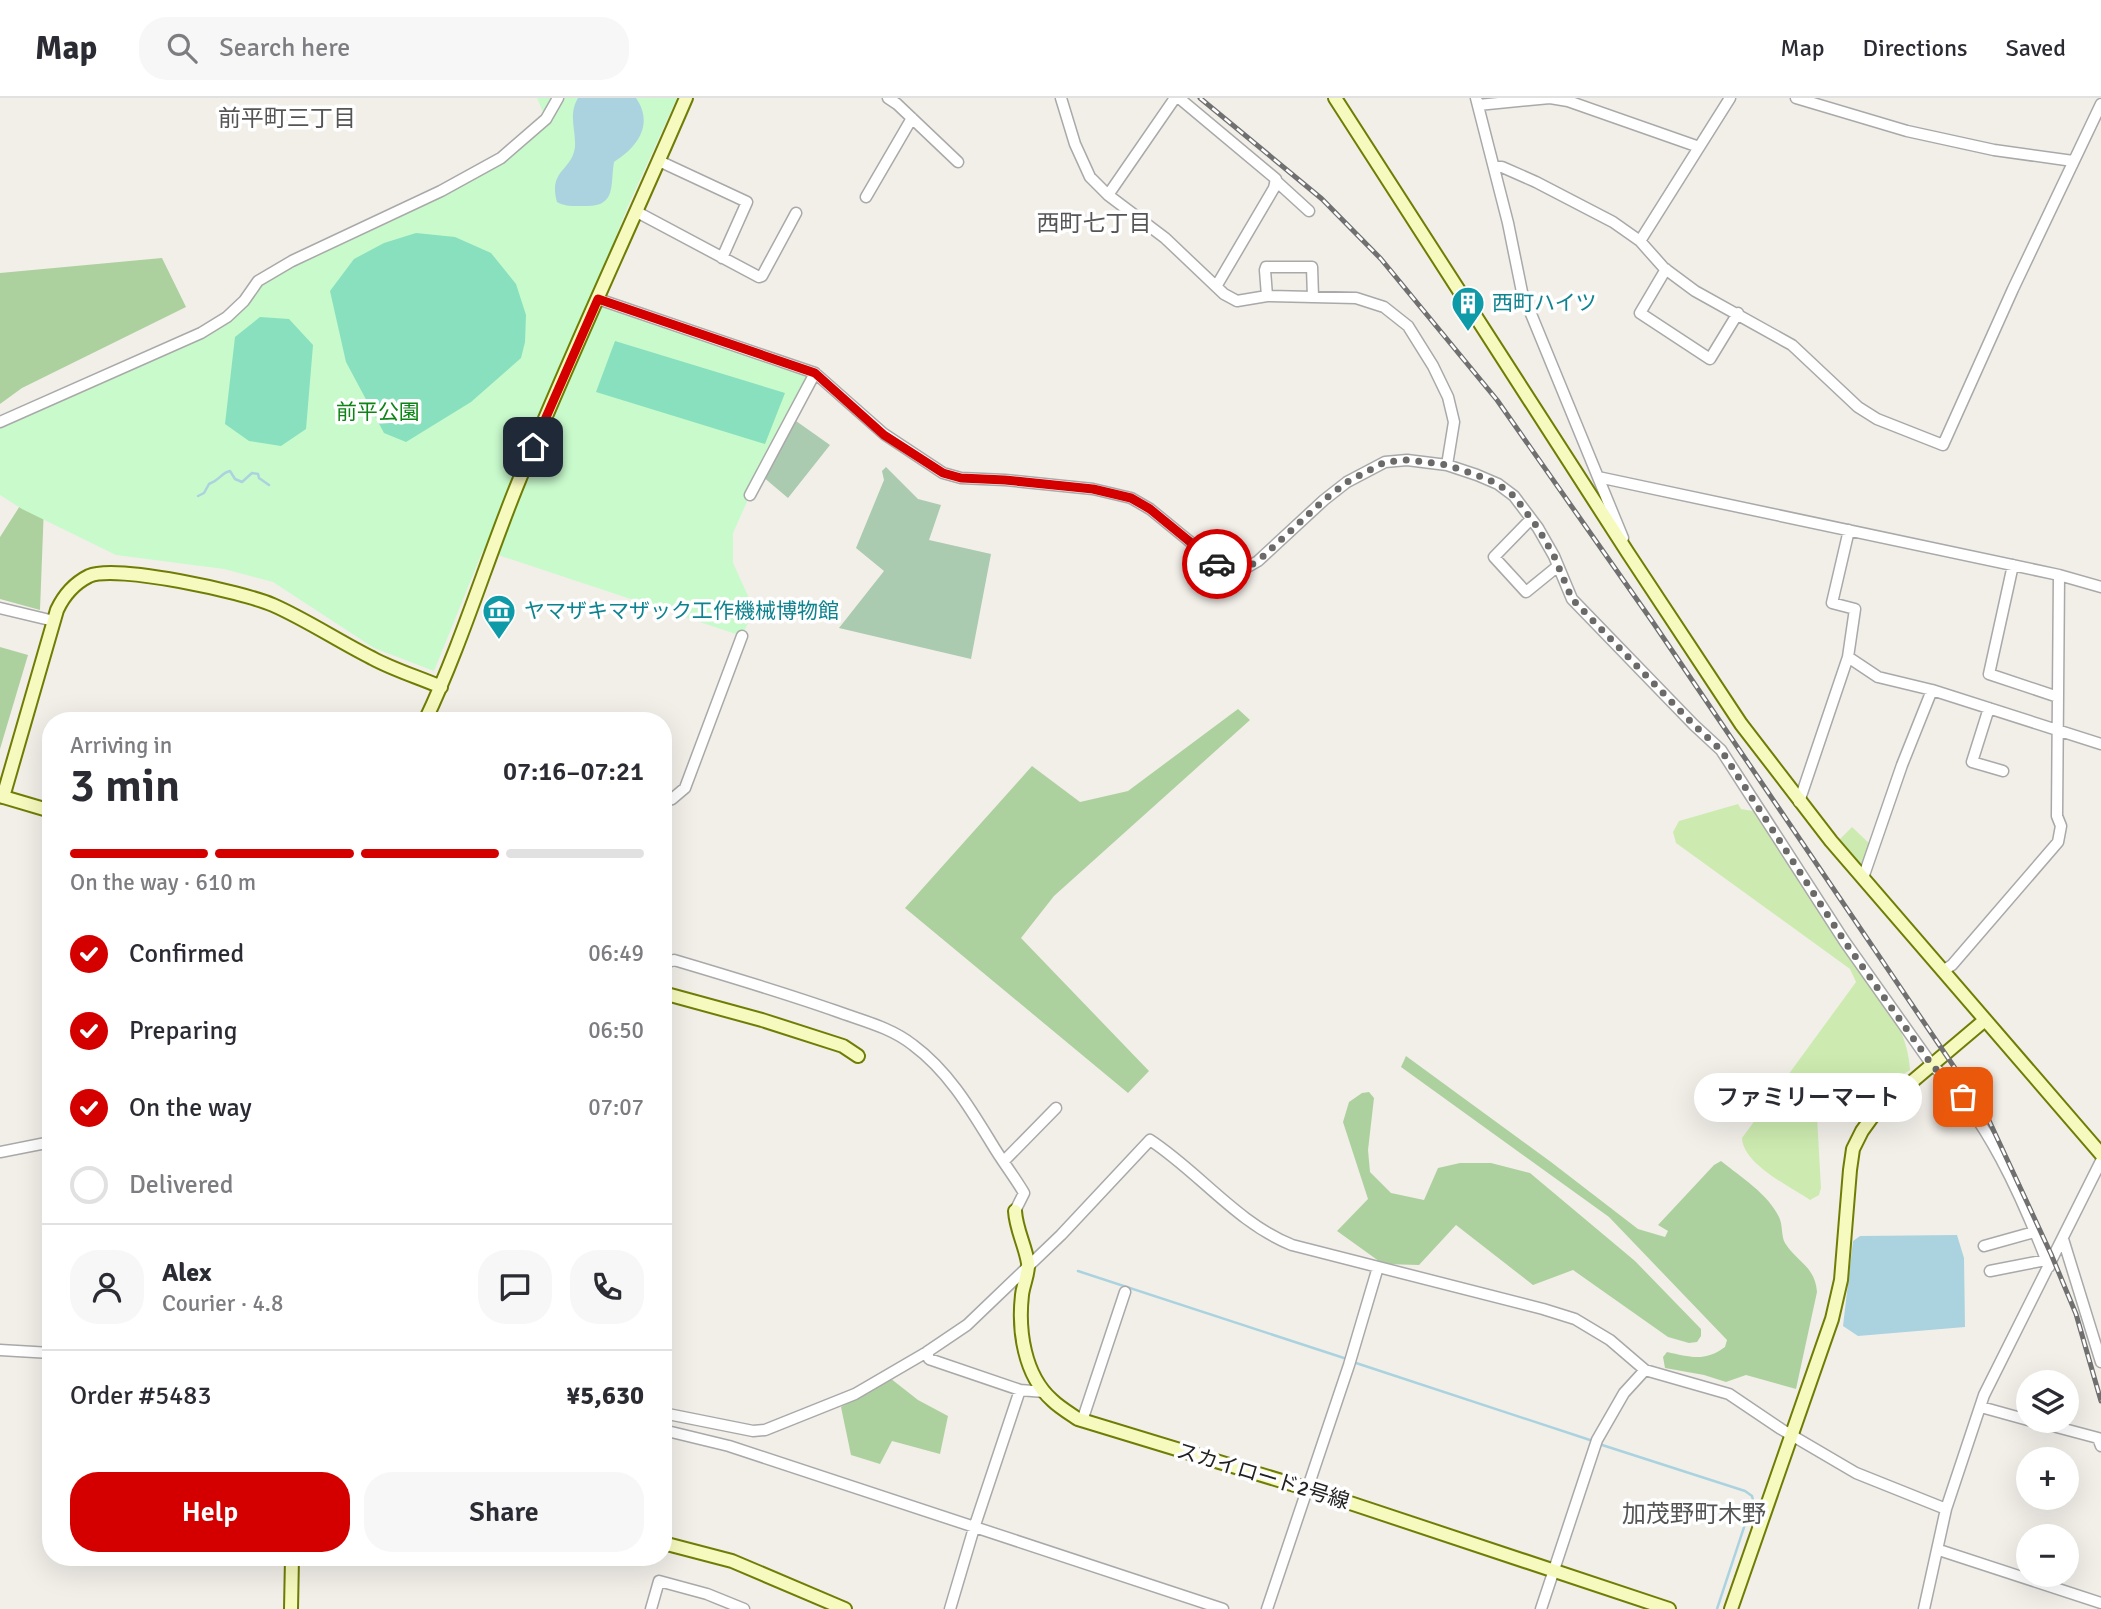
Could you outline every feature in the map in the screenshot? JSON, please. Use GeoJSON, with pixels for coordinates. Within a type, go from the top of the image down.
{"type":"FeatureCollection","features":[{"type":"Feature","properties":{"kind":"street"},"geometry":{"type":"LineString","coordinates":[[0,422],[201,333],[227,317],[244,301],[258,281],[292,261],[441,191],[501,158],[546,118],[558,98]]}},
{"type":"Feature","properties":{"kind":"street"},"geometry":{"type":"LineString","coordinates":[[429,712],[516,489],[687,98]]}},
{"type":"Feature","properties":{"kind":"street"},"geometry":{"type":"LineString","coordinates":[[1060,98],[1075,144],[1090,177],[1108,195],[1165,239],[1224,294],[1237,301],[1268,296],[1329,296],[1366,300],[1384,307],[1408,326],[1433,366],[1448,397],[1454,422],[1447,465]]}},
{"type":"Feature","properties":{"kind":"street"},"geometry":{"type":"LineString","coordinates":[[1108,195],[1177,98],[1309,211]]}},
{"type":"Feature","properties":{"kind":"street"},"geometry":{"type":"LineString","coordinates":[[1335,98],[1628,554],[1741,724],[1800,802],[1863,878],[2101,1154]]}},
{"type":"Feature","properties":{"kind":"street"},"geometry":{"type":"LineString","coordinates":[[1640,241],[1730,98]]}},
{"type":"Feature","properties":{"kind":"street"},"geometry":{"type":"LineString","coordinates":[[1796,98],[1907,131],[1994,150],[2073,162]]}},
{"type":"Feature","properties":{"kind":"street"},"geometry":{"type":"LineString","coordinates":[[895,100],[958,162]]}},
{"type":"Feature","properties":{"kind":"street"},"geometry":{"type":"LineString","coordinates":[[1628,554],[1522,292],[1477,101],[1568,101],[1699,147]]}},
{"type":"Feature","properties":{"kind":"street"},"geometry":{"type":"LineString","coordinates":[[1494,167],[1502,167],[1536,182],[1613,222],[1640,241],[1666,269],[1695,291],[1792,345],[1858,407],[1877,419],[1942,445],[2101,104]]}},
{"type":"Feature","properties":{"kind":"street"},"geometry":{"type":"LineString","coordinates":[[866,197],[912,118]]}},
{"type":"Feature","properties":{"kind":"street"},"geometry":{"type":"LineString","coordinates":[[659,161],[747,202],[722,258]]}},
{"type":"Feature","properties":{"kind":"street"},"geometry":{"type":"LineString","coordinates":[[1217,285],[1274,188],[1275,180]]}},
{"type":"Feature","properties":{"kind":"street"},"geometry":{"type":"LineString","coordinates":[[637,212],[760,277],[796,213]]}},
{"type":"Feature","properties":{"kind":"street"},"geometry":{"type":"LineString","coordinates":[[1268,296],[1266,267],[1312,267],[1313,297]]}},
{"type":"Feature","properties":{"kind":"street"},"geometry":{"type":"LineString","coordinates":[[1666,269],[1640,313],[1710,359],[1738,313]]}},
{"type":"Feature","properties":{"kind":"street"},"geometry":{"type":"LineString","coordinates":[[598,299],[815,373],[884,435],[943,473],[961,478],[1093,489],[1131,498],[1150,509],[1216,563],[1234,570],[1246,568],[1258,561],[1324,500],[1366,471],[1385,462],[1407,460],[1447,465],[1498,484],[1514,496],[1531,519],[1558,566],[1572,599],[1721,750],[1845,942],[1932,1065],[1948,1079],[1980,1121],[2014,1187],[2048,1263]]}},
{"type":"Feature","properties":{"kind":"street"},"geometry":{"type":"LineString","coordinates":[[750,495],[815,373]]}},
{"type":"Feature","properties":{"kind":"street"},"geometry":{"type":"LineString","coordinates":[[1598,477],[2059,575],[2101,587]]}},
{"type":"Feature","properties":{"kind":"street"},"geometry":{"type":"LineString","coordinates":[[1531,519],[1494,557],[1526,592],[1558,566]]}},
{"type":"Feature","properties":{"kind":"street"},"geometry":{"type":"LineString","coordinates":[[1800,802],[1848,657],[1855,610],[1832,603],[1849,530]]}},
{"type":"Feature","properties":{"kind":"street"},"geometry":{"type":"LineString","coordinates":[[2012,565],[1989,674],[2058,697]]}},
{"type":"Feature","properties":{"kind":"street"},"geometry":{"type":"LineString","coordinates":[[42,808],[1,796],[54,621],[68,591],[91,575],[116,573],[212,587],[271,604],[374,660],[441,687]]}},
{"type":"Feature","properties":{"kind":"street"},"geometry":{"type":"LineString","coordinates":[[1944,970],[1952,965],[2058,842],[2061,826],[2057,816],[2059,575]]}},
{"type":"Feature","properties":{"kind":"street"},"geometry":{"type":"LineString","coordinates":[[0,608],[54,621]]}},
{"type":"Feature","properties":{"kind":"street"},"geometry":{"type":"LineString","coordinates":[[672,799],[685,788],[742,636]]}},
{"type":"Feature","properties":{"kind":"street"},"geometry":{"type":"LineString","coordinates":[[1848,657],[1878,677],[1933,690],[2101,744]]}},
{"type":"Feature","properties":{"kind":"street"},"geometry":{"type":"LineString","coordinates":[[1863,878],[1902,765],[1933,690]]}},
{"type":"Feature","properties":{"kind":"street"},"geometry":{"type":"LineString","coordinates":[[1989,708],[1972,762],[2003,771]]}},
{"type":"Feature","properties":{"kind":"street"},"geometry":{"type":"LineString","coordinates":[[672,961],[785,992],[882,1026],[914,1045],[944,1074],[974,1112],[1024,1193],[1015,1211]]}},
{"type":"Feature","properties":{"kind":"street"},"geometry":{"type":"LineString","coordinates":[[672,995],[774,1023],[843,1046],[858,1056]]}},
{"type":"Feature","properties":{"kind":"street"},"geometry":{"type":"LineString","coordinates":[[1731,1609],[1822,1349],[1841,1280],[1853,1149],[1875,1113],[1985,1020]]}},
{"type":"Feature","properties":{"kind":"street"},"geometry":{"type":"LineString","coordinates":[[1004,1161],[1056,1108]]}},
{"type":"Feature","properties":{"kind":"street"},"geometry":{"type":"LineString","coordinates":[[672,1415],[753,1431],[765,1430],[855,1394],[967,1325],[1061,1235],[1150,1140],[1172,1154],[1268,1236],[1292,1245],[1543,1309],[1575,1320],[1610,1340],[1645,1370],[1729,1394],[1856,1473],[1946,1509]]}},
{"type":"Feature","properties":{"kind":"street"},"geometry":{"type":"LineString","coordinates":[[0,1152],[42,1144]]}},
{"type":"Feature","properties":{"kind":"street"},"geometry":{"type":"LineString","coordinates":[[1924,1609],[1946,1509],[1984,1395],[2101,1161]]}},
{"type":"Feature","properties":{"kind":"street","name":"スカイロード2号線"},"geometry":{"type":"LineString","coordinates":[[1015,1211],[1016,1225],[1028,1265],[1022,1294],[1021,1325],[1027,1359],[1032,1374],[1052,1401],[1082,1420],[1308,1489],[1668,1609]]}},
{"type":"Feature","properties":{"kind":"street"},"geometry":{"type":"LineString","coordinates":[[1984,1246],[2034,1232]]}},
{"type":"Feature","properties":{"kind":"street"},"geometry":{"type":"LineString","coordinates":[[2063,1240],[2101,1362]]}},
{"type":"Feature","properties":{"kind":"street"},"geometry":{"type":"LineString","coordinates":[[1990,1271],[2048,1263]]}},
{"type":"Feature","properties":{"kind":"street"},"geometry":{"type":"LineString","coordinates":[[1267,1609],[1378,1267]]}},
{"type":"Feature","properties":{"kind":"street"},"geometry":{"type":"LineString","coordinates":[[1082,1420],[1125,1292]]}},
{"type":"Feature","properties":{"kind":"street"},"geometry":{"type":"LineString","coordinates":[[0,1350],[42,1352]]}},
{"type":"Feature","properties":{"kind":"street"},"geometry":{"type":"LineString","coordinates":[[927,1352],[929,1359],[1020,1390],[1044,1392]]}},
{"type":"Feature","properties":{"kind":"street"},"geometry":{"type":"LineString","coordinates":[[1541,1609],[1596,1442],[1624,1393],[1645,1370]]}},
{"type":"Feature","properties":{"kind":"street"},"geometry":{"type":"LineString","coordinates":[[950,1609],[1020,1390]]}},
{"type":"Feature","properties":{"kind":"street"},"geometry":{"type":"LineString","coordinates":[[1980,1407],[2016,1417]]}},
{"type":"Feature","properties":{"kind":"street"},"geometry":{"type":"LineString","coordinates":[[672,1432],[729,1446],[1223,1609]]}},
{"type":"Feature","properties":{"kind":"street"},"geometry":{"type":"LineString","coordinates":[[2079,1433],[2098,1438],[2101,1446]]}},
{"type":"Feature","properties":{"kind":"street"},"geometry":{"type":"LineString","coordinates":[[672,1545],[732,1561],[845,1609]]}},
{"type":"Feature","properties":{"kind":"street"},"geometry":{"type":"LineString","coordinates":[[1938,1550],[2101,1603]]}},
{"type":"Feature","properties":{"kind":"street"},"geometry":{"type":"LineString","coordinates":[[290,1609],[292,1566]]}},
{"type":"Feature","properties":{"kind":"street"},"geometry":{"type":"LineString","coordinates":[[651,1609],[659,1581],[707,1594],[744,1609]]}},
{"type":"Feature","properties":{"kind":"green space","name":"前平公園"},"geometry":{"type":"Polygon","coordinates":[[[537,98],[677,98],[628,206],[590,302],[815,373],[750,495],[733,533],[733,563],[749,598],[751,616],[742,636],[483,550],[434,671],[374,648],[273,582],[224,569],[116,555],[22,509],[0,495],[0,423],[227,317],[258,281],[501,158],[546,119],[537,98]]]}},
{"type":"Feature","properties":{"kind":"green space"},"geometry":{"type":"Polygon","coordinates":[[[416,233],[455,237],[491,253],[516,284],[526,315],[525,342],[521,358],[471,402],[406,442],[384,433],[346,362],[330,291],[354,259],[384,243],[416,233]]]}},
{"type":"Feature","properties":{"kind":"green space"},"geometry":{"type":"Polygon","coordinates":[[[162,258],[186,307],[22,388],[0,404],[0,273],[162,258]]]}},
{"type":"Feature","properties":{"kind":"green space"},"geometry":{"type":"Polygon","coordinates":[[[260,317],[289,319],[313,345],[306,429],[281,446],[249,441],[225,424],[235,337],[260,317]]]}},
{"type":"Feature","properties":{"kind":"green space"},"geometry":{"type":"Polygon","coordinates":[[[615,341],[785,393],[765,444],[596,392],[615,341]]]}},
{"type":"Feature","properties":{"kind":"green space"},"geometry":{"type":"Polygon","coordinates":[[[796,421],[830,445],[788,498],[762,476],[796,421]]]}},
{"type":"Feature","properties":{"kind":"green space"},"geometry":{"type":"Polygon","coordinates":[[[886,467],[918,499],[941,505],[929,540],[991,554],[971,659],[839,628],[884,571],[856,548],[884,480],[882,471],[886,467]]]}},
{"type":"Feature","properties":{"kind":"green space"},"geometry":{"type":"Polygon","coordinates":[[[25,498],[44,506],[40,610],[0,599],[0,537],[25,498]]]}},
{"type":"Feature","properties":{"kind":"green space"},"geometry":{"type":"Polygon","coordinates":[[[0,647],[28,655],[0,749],[0,647]]]}},
{"type":"Feature","properties":{"kind":"green space"},"geometry":{"type":"Polygon","coordinates":[[[1238,709],[1250,720],[1054,896],[1021,938],[1149,1071],[1128,1093],[905,908],[1032,766],[1080,802],[1128,791],[1238,709]]]}},
{"type":"Feature","properties":{"kind":"green space"},"geometry":{"type":"Polygon","coordinates":[[[1738,804],[1741,809],[1753,811],[1897,1022],[1909,1057],[1910,1070],[1899,1077],[1823,1087],[1816,1099],[1821,1188],[1819,1195],[1810,1200],[1758,1165],[1744,1148],[1742,1138],[1856,982],[1850,969],[1676,843],[1673,832],[1679,821],[1738,804]]]}},
{"type":"Feature","properties":{"kind":"green space"},"geometry":{"type":"Polygon","coordinates":[[[1852,827],[1871,845],[1860,866],[1838,841],[1852,827]]]}},
{"type":"Feature","properties":{"kind":"green space"},"geometry":{"type":"Polygon","coordinates":[[[1406,1056],[1638,1229],[1665,1237],[1668,1231],[1658,1225],[1714,1165],[1721,1161],[1753,1186],[1774,1209],[1780,1220],[1785,1243],[1809,1270],[1816,1283],[1817,1292],[1796,1389],[1746,1375],[1726,1382],[1665,1368],[1663,1357],[1667,1352],[1690,1357],[1711,1355],[1725,1347],[1727,1340],[1609,1217],[1401,1067],[1406,1056]]]}},
{"type":"Feature","properties":{"kind":"green space"},"geometry":{"type":"Polygon","coordinates":[[[1369,1092],[1374,1098],[1368,1150],[1370,1172],[1391,1193],[1424,1200],[1438,1168],[1460,1163],[1491,1163],[1530,1173],[1635,1261],[1701,1329],[1697,1342],[1689,1343],[1668,1337],[1573,1270],[1533,1285],[1456,1225],[1419,1265],[1383,1264],[1337,1231],[1368,1199],[1343,1122],[1349,1102],[1362,1093],[1369,1092]]]}},
{"type":"Feature","properties":{"kind":"green space"},"geometry":{"type":"Polygon","coordinates":[[[890,1378],[918,1400],[948,1416],[940,1454],[892,1441],[880,1464],[851,1455],[841,1407],[890,1378]]]}},
{"type":"Feature","properties":{"kind":"water"},"geometry":{"type":"Polygon","coordinates":[[[578,98],[636,98],[644,117],[641,134],[636,142],[614,162],[612,186],[607,199],[595,205],[560,204],[555,191],[558,177],[570,161],[575,147],[573,116],[578,98]]]}},
{"type":"Feature","properties":{"kind":"water"},"geometry":{"type":"Polygon","coordinates":[[[1957,1235],[1964,1258],[1965,1327],[1858,1336],[1843,1326],[1853,1241],[1860,1236],[1957,1235]]]}},
{"type":"Feature","properties":{"kind":"waterway"},"geometry":{"type":"LineString","coordinates":[[198,496],[204,493],[209,484],[230,471],[235,479],[242,482],[252,473],[258,474],[259,478],[269,485]]}},
{"type":"Feature","properties":{"kind":"waterway"},"geometry":{"type":"LineString","coordinates":[[1078,1271],[1347,1359]]}},
{"type":"Feature","properties":{"kind":"waterway"},"geometry":{"type":"LineString","coordinates":[[1353,1362],[1593,1441]]}},
{"type":"Feature","properties":{"kind":"waterway"},"geometry":{"type":"LineString","coordinates":[[1599,1444],[1745,1491],[1752,1496],[1753,1500],[1717,1609]]}},
{"type":"Feature","properties":{"kind":"railway"},"geometry":{"type":"LineString","coordinates":[[1200,98],[1322,199],[1381,259],[1497,400],[1652,621],[1986,1114],[2076,1314],[2101,1401]]}},
{"type":"Feature","properties":{"kind":"way so far"},"geometry":{"type":"LineString","coordinates":[[1217,564],[1234,570],[1246,568],[1258,561],[1347,482],[1385,462],[1407,460],[1447,465],[1498,484],[1514,496],[1538,528],[1554,556],[1572,599],[1721,750],[1845,942],[1932,1065],[1963,1097]]}},
{"type":"Feature","properties":{"kind":"place","name":"西町ハイツ"},"geometry":{"type":"Point","coordinates":[1468,333]}},
{"type":"Feature","properties":{"kind":"place","name":"ヤマザキマザック工作機械博物館"},"geometry":{"type":"Point","coordinates":[499,641]}},
{"type":"Feature","properties":{"kind":"place","name":"ファミリーマート"},"geometry":{"type":"Point","coordinates":[1963,1097]}},
{"type":"Feature","properties":{"kind":"district","name":"前平町三丁目"},"geometry":{"type":"Point","coordinates":[287,118]}},
{"type":"Feature","properties":{"kind":"district","name":"西町七丁目"},"geometry":{"type":"Point","coordinates":[1094,223]}},
{"type":"Feature","properties":{"kind":"district","name":"加茂野町木野"},"geometry":{"type":"Point","coordinates":[1694,1514]}},
{"type":"Feature","properties":{"kind":"route"},"geometry":{"type":"LineString","coordinates":[[533,447],[598,299],[815,373],[884,435],[943,473],[961,478],[1093,489],[1131,498],[1150,509],[1217,564]]}}]}
